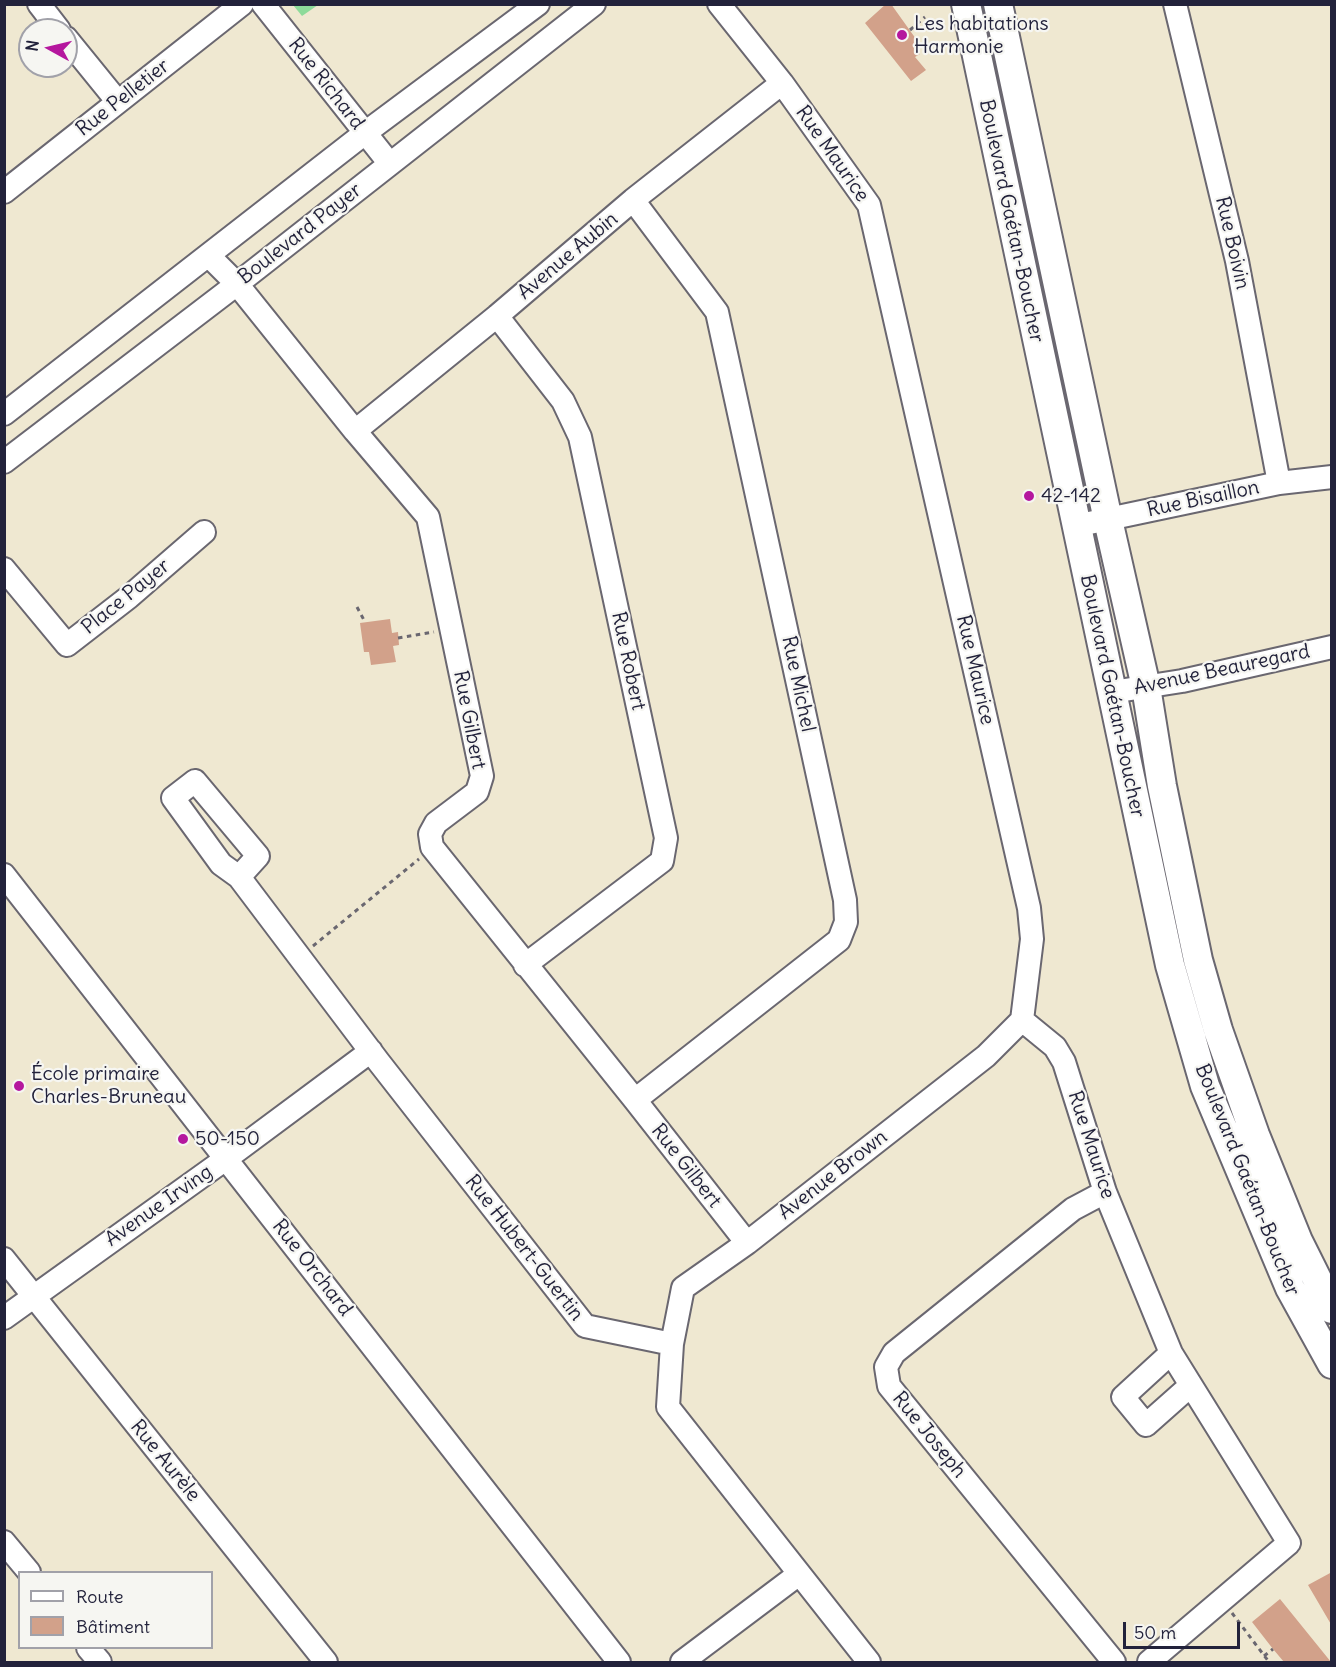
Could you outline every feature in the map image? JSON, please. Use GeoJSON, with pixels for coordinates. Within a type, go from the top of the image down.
{"type":"FeatureCollection","features":[{"type":"Feature","properties":{"kind":"main road","name":"Boulevard Gaétan-Boucher"},"geometry":{"type":"LineString","coordinates":[[966,4],[1170,965],[1205,1086],[1290,1288],[1332,1364]]}},
{"type":"Feature","properties":{"kind":"main road","name":"Boulevard Gaétan-Boucher"},"geometry":{"type":"LineString","coordinates":[[998,4],[1146,687],[1162,786],[1198,960],[1218,1030],[1255,1134],[1298,1241],[1332,1309]]}},
{"type":"Feature","properties":{"kind":"main road"},"geometry":{"type":"LineString","coordinates":[[986,101],[1017,94]]}},
{"type":"Feature","properties":{"kind":"street"},"geometry":{"type":"LineString","coordinates":[[39,4],[50,18]]}},
{"type":"Feature","properties":{"kind":"street","name":"Rue Pelletier"},"geometry":{"type":"LineString","coordinates":[[4,192],[242,4]]}},
{"type":"Feature","properties":{"kind":"street","name":"Rue Richard"},"geometry":{"type":"LineString","coordinates":[[262,4],[390,164]]}},
{"type":"Feature","properties":{"kind":"street","name":"Boulevard Payer"},"geometry":{"type":"LineString","coordinates":[[4,414],[364,133],[537,4]]}},
{"type":"Feature","properties":{"kind":"street","name":"Boulevard Payer"},"geometry":{"type":"LineString","coordinates":[[4,462],[237,284],[594,4]]}},
{"type":"Feature","properties":{"kind":"street","name":"Rue Maurice"},"geometry":{"type":"LineString","coordinates":[[719,4],[782,83],[869,205],[1029,908],[1032,939],[1022,1020],[1055,1047],[1064,1062],[1105,1192],[1171,1353],[1289,1543],[1222,1600]]}},
{"type":"Feature","properties":{"kind":"street","name":"Rue Boivin"},"geometry":{"type":"LineString","coordinates":[[1175,4],[1238,261],[1279,483]]}},
{"type":"Feature","properties":{"kind":"street"},"geometry":{"type":"LineString","coordinates":[[78,53],[118,102]]}},
{"type":"Feature","properties":{"kind":"street","name":"Avenue Aubin"},"geometry":{"type":"LineString","coordinates":[[355,431],[497,316],[633,200],[782,83]]}},
{"type":"Feature","properties":{"kind":"street","name":"Rue Michel"},"geometry":{"type":"LineString","coordinates":[[633,200],[717,312],[843,888],[846,922],[839,940],[635,1100]]}},
{"type":"Feature","properties":{"kind":"street","name":"Rue Gilbert"},"geometry":{"type":"LineString","coordinates":[[209,256],[237,284],[355,431],[428,517],[482,776],[477,792],[436,824],[430,834],[432,848],[635,1100],[747,1244]]}},
{"type":"Feature","properties":{"kind":"street","name":"Rue Robert"},"geometry":{"type":"LineString","coordinates":[[497,316],[563,401],[580,437],[666,838],[662,861],[525,964]]}},
{"type":"Feature","properties":{"kind":"street","name":"Rue Bisaillon"},"geometry":{"type":"LineString","coordinates":[[1075,526],[1279,483],[1332,477]]}},
{"type":"Feature","properties":{"kind":"street","name":"Place Payer"},"geometry":{"type":"LineString","coordinates":[[4,569],[67,645],[129,597],[204,532]]}},
{"type":"Feature","properties":{"kind":"street","name":"Avenue Beauregard"},"geometry":{"type":"LineString","coordinates":[[1112,692],[1182,681],[1332,647]]}},
{"type":"Feature","properties":{"kind":"street","name":"Rue Orchard"},"geometry":{"type":"LineString","coordinates":[[4,875],[619,1662]]}},
{"type":"Feature","properties":{"kind":"street","name":"Rue Hubert-Guertin"},"geometry":{"type":"LineString","coordinates":[[240,877],[371,1051],[585,1326],[672,1344]]}},
{"type":"Feature","properties":{"kind":"street","name":"Avenue Brown"},"geometry":{"type":"LineString","coordinates":[[672,1344],[683,1288],[747,1244],[986,1056],[1022,1020]]}},
{"type":"Feature","properties":{"kind":"street","name":"Avenue Irving"},"geometry":{"type":"LineString","coordinates":[[4,1318],[227,1158],[371,1051]]}},
{"type":"Feature","properties":{"kind":"street","name":"Rue Joseph"},"geometry":{"type":"LineString","coordinates":[[1105,1192],[1073,1209],[894,1353],[886,1367],[889,1386],[1114,1662]]}},
{"type":"Feature","properties":{"kind":"street","name":"Rue Aurèle"},"geometry":{"type":"LineString","coordinates":[[4,1259],[326,1662]]}},
{"type":"Feature","properties":{"kind":"street"},"geometry":{"type":"LineString","coordinates":[[672,1344],[668,1407],[870,1662]]}},
{"type":"Feature","properties":{"kind":"street"},"geometry":{"type":"LineString","coordinates":[[1171,1353],[1123,1397],[1146,1425],[1190,1386]]}},
{"type":"Feature","properties":{"kind":"street"},"geometry":{"type":"LineString","coordinates":[[4,1542],[28,1571]]}},
{"type":"Feature","properties":{"kind":"street"},"geometry":{"type":"LineString","coordinates":[[682,1662],[800,1574]]}},
{"type":"Feature","properties":{"kind":"street"},"geometry":{"type":"LineString","coordinates":[[1149,1662],[1222,1600]]}},
{"type":"Feature","properties":{"kind":"street"},"geometry":{"type":"LineString","coordinates":[[90,1649],[100,1662]]}},
{"type":"Feature","properties":{"kind":"path"},"geometry":{"type":"LineString","coordinates":[[910,30],[925,17]]}},
{"type":"Feature","properties":{"kind":"path"},"geometry":{"type":"LineString","coordinates":[[357,607],[365,622]]}},
{"type":"Feature","properties":{"kind":"path"},"geometry":{"type":"LineString","coordinates":[[398,638],[451,629]]}},
{"type":"Feature","properties":{"kind":"path"},"geometry":{"type":"LineString","coordinates":[[300,957],[432,848]]}},
{"type":"Feature","properties":{"kind":"path"},"geometry":{"type":"LineString","coordinates":[[1222,1600],[1269,1662]]}},
{"type":"Feature","properties":{"kind":"path"},"geometry":{"type":"LineString","coordinates":[[1264,1656],[1273,1649]]}},
{"type":"Feature","properties":{"kind":"green space"},"geometry":{"type":"Polygon","coordinates":[[[293,5],[318,5],[302,16],[293,5]]]}},
{"type":"Feature","properties":{"kind":"building"},"geometry":{"type":"Polygon","coordinates":[[[886,4],[891,4],[916,39],[914,46],[920,54],[915,57],[926,70],[911,81],[865,23],[886,4]]]}},
{"type":"Feature","properties":{"kind":"building"},"geometry":{"type":"Polygon","coordinates":[[[390,619],[392,633],[398,632],[399,645],[393,646],[396,662],[371,665],[369,652],[364,652],[360,623],[390,619]]]}},
{"type":"Feature","properties":{"kind":"building"},"geometry":{"type":"Polygon","coordinates":[[[1332,1572],[1332,1626],[1308,1585],[1332,1572]]]}},
{"type":"Feature","properties":{"kind":"building"},"geometry":{"type":"Polygon","coordinates":[[[1280,1599],[1331,1662],[1284,1662],[1273,1649],[1252,1622],[1280,1599]]]}},
{"type":"Feature","properties":{"kind":"place","name":"Les habitations Harmonie"},"geometry":{"type":"Point","coordinates":[902,35]}},
{"type":"Feature","properties":{"kind":"place","name":"42-142"},"geometry":{"type":"Point","coordinates":[1029,496]}},
{"type":"Feature","properties":{"kind":"place","name":"École primaire Charles-Bruneau"},"geometry":{"type":"Point","coordinates":[19,1086]}},
{"type":"Feature","properties":{"kind":"place","name":"50-150"},"geometry":{"type":"Point","coordinates":[183,1139]}}]}
